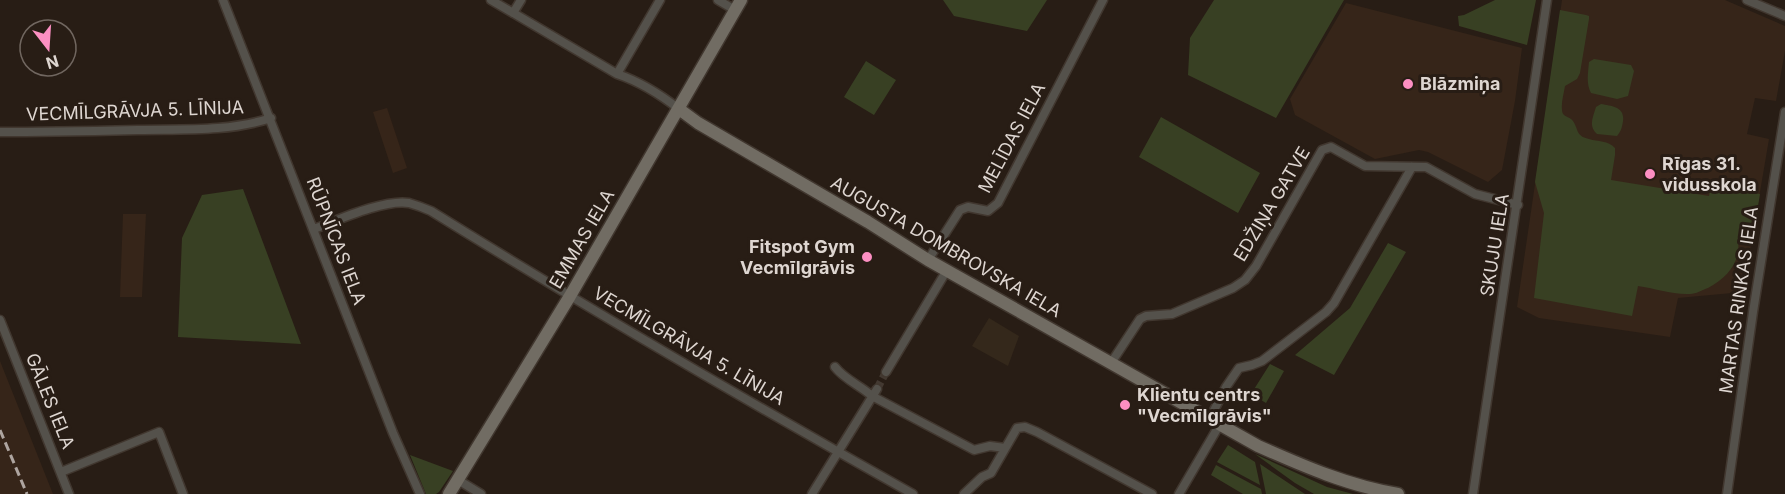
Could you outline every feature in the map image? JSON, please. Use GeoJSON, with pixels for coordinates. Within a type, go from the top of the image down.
{"type":"FeatureCollection","features":[{"type":"Feature","properties":{"kind":"main road","name":"EMMAS IELA"},"geometry":{"type":"LineString","coordinates":[[449,494],[570,296],[738,5]]}},
{"type":"Feature","properties":{"kind":"main road","name":"AUGUSTA DOMBROVSKA IELA"},"geometry":{"type":"LineString","coordinates":[[679,109],[698,123],[868,222],[928,260],[1258,446],[1293,462],[1354,484],[1398,494]]}},
{"type":"Feature","properties":{"kind":"street","name":"RŪPNĪCAS IELA"},"geometry":{"type":"LineString","coordinates":[[223,0],[396,439],[420,494]]}},
{"type":"Feature","properties":{"kind":"street","name":"AUGUSTA DOMBROVSKA IELA"},"geometry":{"type":"LineString","coordinates":[[491,0],[679,109]]}},
{"type":"Feature","properties":{"kind":"street"},"geometry":{"type":"LineString","coordinates":[[513,13],[521,0]]}},
{"type":"Feature","properties":{"kind":"street"},"geometry":{"type":"LineString","coordinates":[[617,74],[660,0]]}},
{"type":"Feature","properties":{"kind":"street"},"geometry":{"type":"LineString","coordinates":[[718,0],[738,5]]}},
{"type":"Feature","properties":{"kind":"street","name":"MELĪDAS IELA"},"geometry":{"type":"LineString","coordinates":[[928,260],[960,210],[968,207],[988,211],[998,203],[1104,0]]}},
{"type":"Feature","properties":{"kind":"street","name":"SKUJU IELA"},"geometry":{"type":"LineString","coordinates":[[1473,494],[1547,0]]}},
{"type":"Feature","properties":{"kind":"street"},"geometry":{"type":"LineString","coordinates":[[1747,0],[1785,16]]}},
{"type":"Feature","properties":{"kind":"street","name":"MARTAS RINKAS IELA"},"geometry":{"type":"LineString","coordinates":[[1727,494],[1754,302],[1785,112]]}},
{"type":"Feature","properties":{"kind":"street","name":"VECMĪLGRĀVJA 5. LĪNIJA"},"geometry":{"type":"LineString","coordinates":[[0,132],[189,129],[258,122],[271,118]]}},
{"type":"Feature","properties":{"kind":"street","name":"EDŽIŅA GATVE"},"geometry":{"type":"LineString","coordinates":[[1111,363],[1140,319],[1146,316],[1172,314],[1233,288],[1245,280],[1256,266],[1322,150],[1331,147],[1365,166],[1426,167],[1475,194],[1518,205]]}},
{"type":"Feature","properties":{"kind":"street"},"geometry":{"type":"LineString","coordinates":[[1179,494],[1215,421],[1226,387],[1239,368],[1262,361],[1326,312],[1334,303],[1412,167]]}},
{"type":"Feature","properties":{"kind":"street","name":"VECMĪLGRĀVJA 5. LĪNIJA"},"geometry":{"type":"LineString","coordinates":[[315,229],[369,209],[395,203],[408,203],[431,211],[570,296],[913,494]]}},
{"type":"Feature","properties":{"kind":"street"},"geometry":{"type":"LineString","coordinates":[[886,372],[947,270]]}},
{"type":"Feature","properties":{"kind":"street","name":"GĀLES IELA"},"geometry":{"type":"LineString","coordinates":[[0,320],[69,494]]}},
{"type":"Feature","properties":{"kind":"street"},"geometry":{"type":"LineString","coordinates":[[835,367],[862,387],[974,450],[990,446],[1005,448]]}},
{"type":"Feature","properties":{"kind":"street"},"geometry":{"type":"LineString","coordinates":[[812,494],[875,393]]}},
{"type":"Feature","properties":{"kind":"street"},"geometry":{"type":"LineString","coordinates":[[964,494],[982,477],[991,473],[1017,428],[1025,427],[1152,494]]}},
{"type":"Feature","properties":{"kind":"street"},"geometry":{"type":"LineString","coordinates":[[61,472],[159,432],[183,494]]}},
{"type":"Feature","properties":{"kind":"street"},"geometry":{"type":"LineString","coordinates":[[458,480],[481,494]]}},
{"type":"Feature","properties":{"kind":"shaded area","name":"Rīgas 31. vidusskola"},"geometry":{"type":"Polygon","coordinates":[[[1562,0],[1725,0],[1785,26],[1785,51],[1776,101],[1755,98],[1747,134],[1769,139],[1743,292],[1678,298],[1670,337],[1539,318],[1517,307],[1562,0]]]}},
{"type":"Feature","properties":{"kind":"shaded area","name":"Blāzmiņa"},"geometry":{"type":"Polygon","coordinates":[[[1346,3],[1522,48],[1502,170],[1488,182],[1428,152],[1419,150],[1375,159],[1295,115],[1290,99],[1346,3]]]}},
{"type":"Feature","properties":{"kind":"shaded area"},"geometry":{"type":"Polygon","coordinates":[[[387,108],[407,168],[393,173],[373,112],[387,108]]]}},
{"type":"Feature","properties":{"kind":"shaded area"},"geometry":{"type":"Polygon","coordinates":[[[123,214],[146,214],[142,297],[120,297],[123,214]]]}},
{"type":"Feature","properties":{"kind":"shaded area"},"geometry":{"type":"Polygon","coordinates":[[[989,318],[1019,336],[1008,366],[972,346],[989,318]]]}},
{"type":"Feature","properties":{"kind":"shaded area"},"geometry":{"type":"Polygon","coordinates":[[[0,361],[53,494],[0,494],[0,361]]]}},
{"type":"Feature","properties":{"kind":"green space"},"geometry":{"type":"Polygon","coordinates":[[[943,0],[1047,0],[1027,31],[954,16],[943,0]]]}},
{"type":"Feature","properties":{"kind":"green space"},"geometry":{"type":"Polygon","coordinates":[[[1214,0],[1344,0],[1276,118],[1188,75],[1190,38],[1214,0]]]}},
{"type":"Feature","properties":{"kind":"green space"},"geometry":{"type":"Polygon","coordinates":[[[1495,0],[1536,0],[1527,45],[1459,26],[1458,16],[1495,0]]]}},
{"type":"Feature","properties":{"kind":"green space"},"geometry":{"type":"Polygon","coordinates":[[[1560,10],[1589,16],[1580,73],[1577,79],[1565,86],[1562,112],[1571,119],[1581,136],[1606,142],[1615,148],[1611,180],[1709,196],[1711,186],[1760,194],[1755,224],[1738,239],[1737,255],[1732,268],[1722,279],[1708,288],[1684,294],[1638,286],[1632,316],[1534,298],[1544,213],[1535,182],[1560,10]]]}},
{"type":"Feature","properties":{"kind":"green space"},"geometry":{"type":"Polygon","coordinates":[[[1594,59],[1631,65],[1634,71],[1628,96],[1617,99],[1591,93],[1588,70],[1589,62],[1594,59]]]}},
{"type":"Feature","properties":{"kind":"green space"},"geometry":{"type":"Polygon","coordinates":[[[866,61],[896,80],[874,115],[844,97],[866,61]]]}},
{"type":"Feature","properties":{"kind":"green space"},"geometry":{"type":"Polygon","coordinates":[[[1601,104],[1617,108],[1622,113],[1622,126],[1617,136],[1597,134],[1594,131],[1592,121],[1596,107],[1601,104]]]}},
{"type":"Feature","properties":{"kind":"green space"},"geometry":{"type":"Polygon","coordinates":[[[1161,117],[1260,173],[1238,213],[1139,157],[1161,117]]]}},
{"type":"Feature","properties":{"kind":"green space"},"geometry":{"type":"Polygon","coordinates":[[[243,189],[301,344],[178,337],[182,238],[202,195],[243,189]]]}},
{"type":"Feature","properties":{"kind":"green space"},"geometry":{"type":"Polygon","coordinates":[[[1388,243],[1406,252],[1334,375],[1295,355],[1350,308],[1388,243]]]}},
{"type":"Feature","properties":{"kind":"green space"},"geometry":{"type":"Polygon","coordinates":[[[1270,364],[1284,371],[1266,403],[1251,394],[1270,364]]]}},
{"type":"Feature","properties":{"kind":"green space"},"geometry":{"type":"Polygon","coordinates":[[[1228,445],[1255,462],[1260,485],[1217,462],[1228,445]]]}},
{"type":"Feature","properties":{"kind":"green space"},"geometry":{"type":"Polygon","coordinates":[[[1255,454],[1327,487],[1353,494],[1314,494],[1255,454]]]}},
{"type":"Feature","properties":{"kind":"green space"},"geometry":{"type":"Polygon","coordinates":[[[410,455],[453,471],[439,492],[426,494],[410,455]]]}},
{"type":"Feature","properties":{"kind":"green space"},"geometry":{"type":"Polygon","coordinates":[[[1260,464],[1305,494],[1266,494],[1260,464]]]}},
{"type":"Feature","properties":{"kind":"green space"},"geometry":{"type":"Polygon","coordinates":[[[1216,465],[1261,489],[1262,494],[1243,494],[1211,475],[1216,465]]]}},
{"type":"Feature","properties":{"kind":"tunnel"},"geometry":{"type":"LineString","coordinates":[[877,389],[886,372]]}},
{"type":"Feature","properties":{"kind":"railway"},"geometry":{"type":"LineString","coordinates":[[0,430],[27,494]]}},
{"type":"Feature","properties":{"kind":"place","name":"Blāzmiņa"},"geometry":{"type":"Point","coordinates":[1408,84]}},
{"type":"Feature","properties":{"kind":"place","name":"Rīgas 31. vidusskola"},"geometry":{"type":"Point","coordinates":[1650,174]}},
{"type":"Feature","properties":{"kind":"place","name":"Fitspot Gym Vecmīlgrāvis"},"geometry":{"type":"Point","coordinates":[867,257]}},
{"type":"Feature","properties":{"kind":"place","name":"Klientu centrs \"Vecmīlgrāvis\""},"geometry":{"type":"Point","coordinates":[1125,405]}}]}
